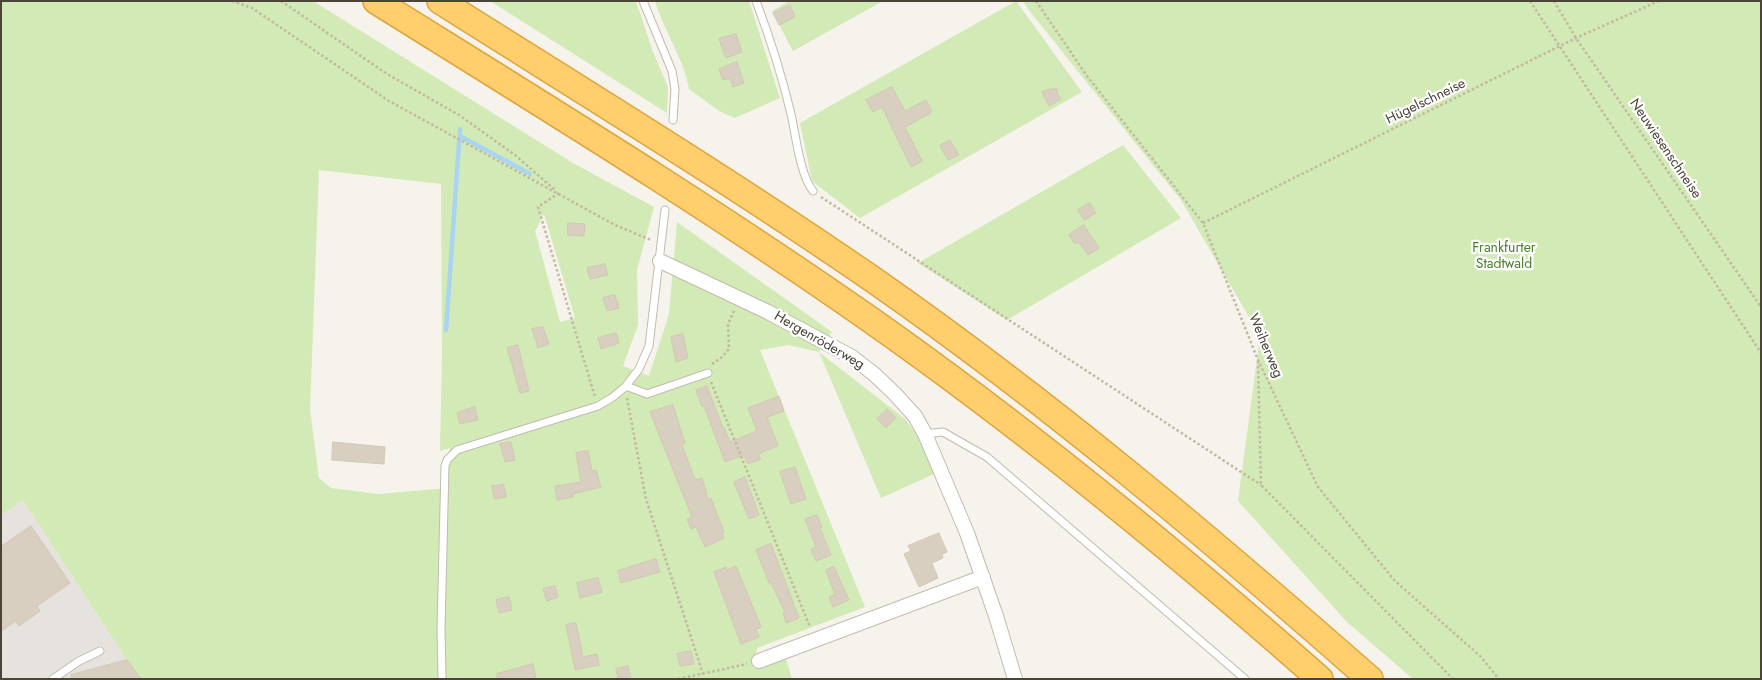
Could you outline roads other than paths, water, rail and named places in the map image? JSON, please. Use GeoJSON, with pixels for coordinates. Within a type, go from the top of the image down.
{"type":"FeatureCollection","features":[{"type":"Feature","properties":{"kind":"highway"},"geometry":{"type":"LineString","coordinates":[[376,1],[669,184],[866,316],[1094,487],[1233,603],[1320,679]]}},
{"type":"Feature","properties":{"kind":"highway"},"geometry":{"type":"LineString","coordinates":[[440,1],[689,158],[877,283],[943,331],[1124,469],[1256,578],[1370,679]]}},
{"type":"Feature","properties":{"kind":"street","name":"Hergenröderweg"},"geometry":{"type":"LineString","coordinates":[[660,261],[741,299],[852,357],[874,374],[915,416],[925,434],[967,533],[1015,679]]}},
{"type":"Feature","properties":{"kind":"street"},"geometry":{"type":"LineString","coordinates":[[759,661],[983,577]]}},
{"type":"Feature","properties":{"kind":"lane"},"geometry":{"type":"LineString","coordinates":[[643,1],[672,71],[675,88],[674,120]]}},
{"type":"Feature","properties":{"kind":"lane"},"geometry":{"type":"LineString","coordinates":[[756,1],[772,44],[808,185],[813,191]]}},
{"type":"Feature","properties":{"kind":"lane"},"geometry":{"type":"LineString","coordinates":[[442,679],[441,611],[445,466],[447,460],[457,450],[598,406],[626,386],[639,369],[649,346],[665,210]]}},
{"type":"Feature","properties":{"kind":"lane"},"geometry":{"type":"LineString","coordinates":[[626,386],[647,394],[708,373]]}},
{"type":"Feature","properties":{"kind":"lane"},"geometry":{"type":"LineString","coordinates":[[925,434],[943,432],[988,457],[1245,679]]}},
{"type":"Feature","properties":{"kind":"lane"},"geometry":{"type":"LineString","coordinates":[[53,679],[80,661],[100,651]]}},
{"type":"Feature","properties":{"kind":"waterway"},"geometry":{"type":"LineString","coordinates":[[446,330],[460,129]]}},
{"type":"Feature","properties":{"kind":"waterway"},"geometry":{"type":"LineString","coordinates":[[460,136],[530,174]]}},
{"type":"Feature","properties":{"kind":"park label","name":"Frankfurter Stadtwald"},"geometry":{"type":"Point","coordinates":[1504,258]}}]}
